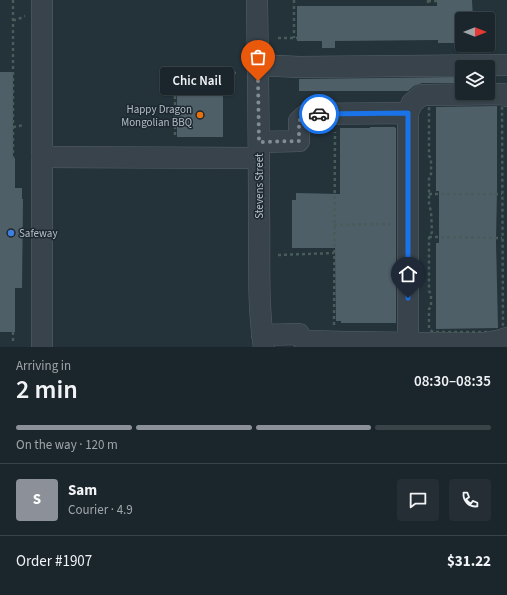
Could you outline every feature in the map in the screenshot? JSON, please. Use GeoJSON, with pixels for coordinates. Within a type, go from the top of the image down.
{"type":"FeatureCollection","features":[{"type":"Feature","properties":{"kind":"street"},"geometry":{"type":"LineString","coordinates":[[42,0],[42,347]]}},
{"type":"Feature","properties":{"kind":"street","name":"Stevens Street"},"geometry":{"type":"LineString","coordinates":[[257,0],[260,306],[263,341]]}},
{"type":"Feature","properties":{"kind":"street"},"geometry":{"type":"LineString","coordinates":[[258,65],[299,67],[507,65]]}},
{"type":"Feature","properties":{"kind":"street"},"geometry":{"type":"LineString","coordinates":[[408,343],[408,113],[412,104],[422,95],[503,94],[507,96]]}},
{"type":"Feature","properties":{"kind":"street"},"geometry":{"type":"LineString","coordinates":[[42,157],[259,150],[299,141],[299,121],[307,114],[408,113]]}},
{"type":"Feature","properties":{"kind":"street"},"geometry":{"type":"LineString","coordinates":[[263,341],[299,334],[301,338],[306,341],[408,343],[486,343],[507,338]]}},
{"type":"Feature","properties":{"kind":"path"},"geometry":{"type":"LineString","coordinates":[[13,0],[15,20],[15,127],[13,158]]}},
{"type":"Feature","properties":{"kind":"path"},"geometry":{"type":"LineString","coordinates":[[278,38],[295,38],[294,0]]}},
{"type":"Feature","properties":{"kind":"path"},"geometry":{"type":"LineString","coordinates":[[428,6],[428,0],[437,1]]}},
{"type":"Feature","properties":{"kind":"path"},"geometry":{"type":"LineString","coordinates":[[175,135],[176,73],[238,73]]}},
{"type":"Feature","properties":{"kind":"path"},"geometry":{"type":"LineString","coordinates":[[429,100],[502,102],[503,330],[501,332],[433,332],[429,329],[429,309],[432,307],[432,294],[429,291],[429,238],[432,232],[429,194],[429,176],[431,174],[431,158],[429,156],[429,100]]}},
{"type":"Feature","properties":{"kind":"path"},"geometry":{"type":"LineString","coordinates":[[334,129],[334,328]]}},
{"type":"Feature","properties":{"kind":"path"},"geometry":{"type":"LineString","coordinates":[[429,194],[502,194]]}},
{"type":"Feature","properties":{"kind":"path"},"geometry":{"type":"LineString","coordinates":[[334,225],[394,224]]}},
{"type":"Feature","properties":{"kind":"path"},"geometry":{"type":"LineString","coordinates":[[429,238],[502,238]]}},
{"type":"Feature","properties":{"kind":"path"},"geometry":{"type":"LineString","coordinates":[[278,255],[334,253]]}},
{"type":"Feature","properties":{"kind":"path"},"geometry":{"type":"LineString","coordinates":[[13,332],[13,344]]}},
{"type":"Feature","properties":{"kind":"building"},"geometry":{"type":"Polygon","coordinates":[[[437,0],[472,0],[473,12],[455,12],[455,43],[438,43],[438,40],[335,41],[335,48],[322,48],[322,41],[297,41],[297,6],[437,6],[437,0]]]}},
{"type":"Feature","properties":{"kind":"building","name":"Safeway"},"geometry":{"type":"Polygon","coordinates":[[[0,72],[13,72],[13,158],[15,158],[15,188],[22,188],[23,199],[22,288],[15,288],[15,332],[0,332],[0,72]]]}},
{"type":"Feature","properties":{"kind":"building","name":"Happy Dragon Mongolian BBQ"},"geometry":{"type":"Polygon","coordinates":[[[177,77],[223,77],[223,137],[177,137],[177,77]]]}},
{"type":"Feature","properties":{"kind":"building"},"geometry":{"type":"Polygon","coordinates":[[[455,77],[455,83],[422,83],[414,86],[408,91],[299,91],[299,79],[455,77]]]}},
{"type":"Feature","properties":{"kind":"building"},"geometry":{"type":"Polygon","coordinates":[[[497,106],[496,242],[498,328],[436,329],[436,243],[439,243],[439,191],[436,191],[436,107],[497,106]]]}},
{"type":"Feature","properties":{"kind":"building"},"geometry":{"type":"Polygon","coordinates":[[[340,128],[396,128],[396,323],[341,323],[341,321],[336,321],[335,248],[292,248],[292,200],[296,200],[296,193],[340,194],[340,128]]]}},
{"type":"Feature","properties":{"kind":"way so far"},"geometry":{"type":"LineString","coordinates":[[258,81],[259,142],[299,141],[299,121],[307,114],[319,114]]}},
{"type":"Feature","properties":{"kind":"place","name":"Chic Nail"},"geometry":{"type":"Point","coordinates":[258,81]}},
{"type":"Feature","properties":{"kind":"place","name":"Happy Dragon Mongolian BBQ"},"geometry":{"type":"Point","coordinates":[200,115]}},
{"type":"Feature","properties":{"kind":"place","name":"Safeway"},"geometry":{"type":"Point","coordinates":[11,233]}},
{"type":"Feature","properties":{"kind":"route"},"geometry":{"type":"LineString","coordinates":[[319,114],[408,113],[408,298]]}}]}
